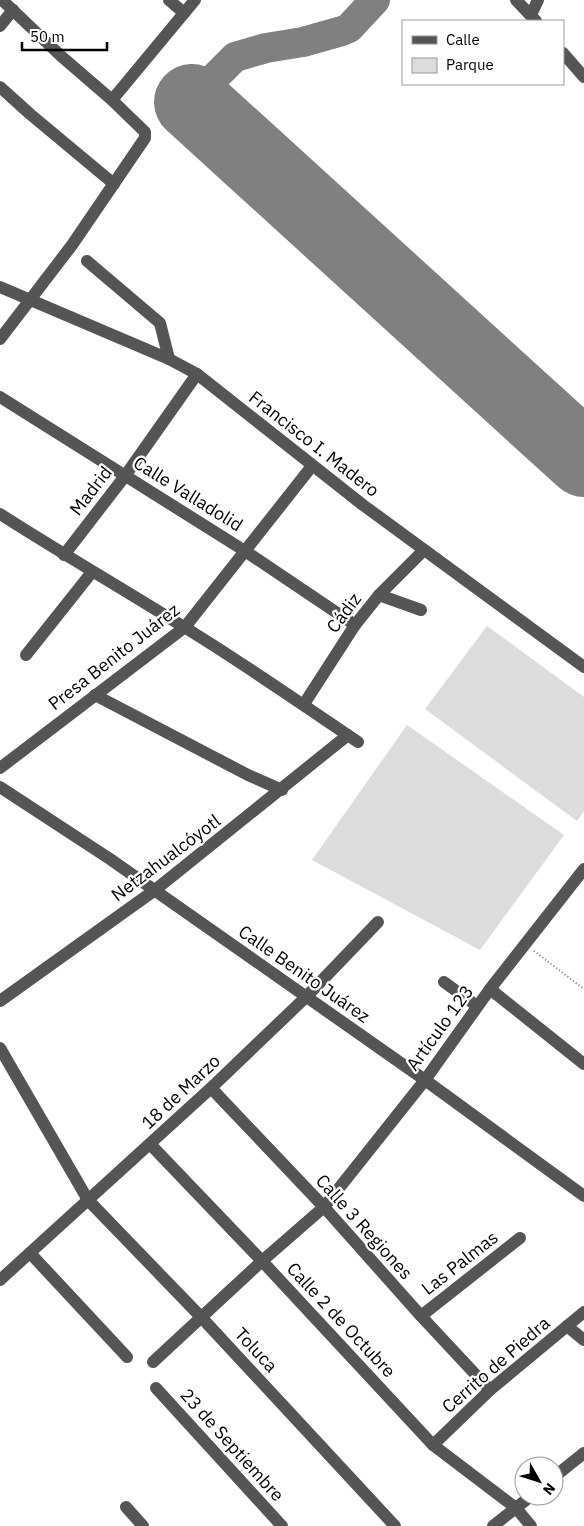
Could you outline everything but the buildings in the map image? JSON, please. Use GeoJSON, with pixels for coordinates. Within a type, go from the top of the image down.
{"type":"FeatureCollection","features":[{"type":"Feature","properties":{"kind":"street"},"geometry":{"type":"LineString","coordinates":[[0,339],[72,245],[145,138],[144,132],[112,100],[61,56],[2,0]]}},
{"type":"Feature","properties":{"kind":"street"},"geometry":{"type":"LineString","coordinates":[[169,0],[184,13]]}},
{"type":"Feature","properties":{"kind":"street"},"geometry":{"type":"LineString","coordinates":[[112,100],[195,0]]}},
{"type":"Feature","properties":{"kind":"street"},"geometry":{"type":"LineString","coordinates":[[516,0],[533,18]]}},
{"type":"Feature","properties":{"kind":"street"},"geometry":{"type":"LineString","coordinates":[[533,18],[538,0]]}},
{"type":"Feature","properties":{"kind":"street"},"geometry":{"type":"LineString","coordinates":[[0,26],[13,10]]}},
{"type":"Feature","properties":{"kind":"street"},"geometry":{"type":"LineString","coordinates":[[564,54],[584,77]]}},
{"type":"Feature","properties":{"kind":"street"},"geometry":{"type":"LineString","coordinates":[[0,87],[114,184]]}},
{"type":"Feature","properties":{"kind":"street"},"geometry":{"type":"LineString","coordinates":[[87,261],[160,323],[169,359]]}},
{"type":"Feature","properties":{"kind":"street","name":"Francisco I. Madero"},"geometry":{"type":"LineString","coordinates":[[0,287],[29,301],[169,359],[197,374],[312,466],[584,668]]}},
{"type":"Feature","properties":{"kind":"street","name":"Madrid"},"geometry":{"type":"LineString","coordinates":[[64,555],[125,476],[197,374]]}},
{"type":"Feature","properties":{"kind":"street","name":"Calle Valladolid"},"geometry":{"type":"LineString","coordinates":[[0,397],[245,550],[355,625]]}},
{"type":"Feature","properties":{"kind":"street","name":"Presa Benito Juárez"},"geometry":{"type":"LineString","coordinates":[[0,768],[185,628],[312,466]]}},
{"type":"Feature","properties":{"kind":"street"},"geometry":{"type":"LineString","coordinates":[[0,514],[304,704]]}},
{"type":"Feature","properties":{"kind":"street","name":"Cádiz"},"geometry":{"type":"LineString","coordinates":[[304,704],[355,625],[379,595],[424,550]]}},
{"type":"Feature","properties":{"kind":"street"},"geometry":{"type":"LineString","coordinates":[[26,655],[92,572]]}},
{"type":"Feature","properties":{"kind":"street"},"geometry":{"type":"LineString","coordinates":[[379,595],[421,610]]}},
{"type":"Feature","properties":{"kind":"street"},"geometry":{"type":"LineString","coordinates":[[95,695],[248,775],[282,790]]}},
{"type":"Feature","properties":{"kind":"street","name":"Netzahualcóyotl"},"geometry":{"type":"LineString","coordinates":[[0,1001],[156,890],[282,790],[353,739],[304,704]]}},
{"type":"Feature","properties":{"kind":"street","name":"Calle Benito Juárez"},"geometry":{"type":"LineString","coordinates":[[0,787],[156,890],[425,1080],[584,1196]]}},
{"type":"Feature","properties":{"kind":"street","name":"Artículo 123"},"geometry":{"type":"LineString","coordinates":[[153,1362],[262,1261],[324,1207],[425,1080],[477,1006],[584,869]]}},
{"type":"Feature","properties":{"kind":"street","name":"18 de Marzo"},"geometry":{"type":"LineString","coordinates":[[1,1277],[30,1253],[211,1088],[306,997],[378,922]]}},
{"type":"Feature","properties":{"kind":"street"},"geometry":{"type":"LineString","coordinates":[[444,982],[477,1006]]}},
{"type":"Feature","properties":{"kind":"street"},"geometry":{"type":"LineString","coordinates":[[490,989],[584,1064]]}},
{"type":"Feature","properties":{"kind":"street","name":"Toluca"},"geometry":{"type":"LineString","coordinates":[[0,1048],[88,1200],[202,1318],[395,1526]]}},
{"type":"Feature","properties":{"kind":"street","name":"Calle 3 Regiones"},"geometry":{"type":"LineString","coordinates":[[211,1088],[324,1207],[490,1390]]}},
{"type":"Feature","properties":{"kind":"street","name":"Calle 2 de Octubre"},"geometry":{"type":"LineString","coordinates":[[150,1144],[433,1445],[516,1508],[531,1526]]}},
{"type":"Feature","properties":{"kind":"street","name":"Las Palmas"},"geometry":{"type":"LineString","coordinates":[[421,1316],[520,1238]]}},
{"type":"Feature","properties":{"kind":"street"},"geometry":{"type":"LineString","coordinates":[[30,1253],[127,1358]]}},
{"type":"Feature","properties":{"kind":"street","name":"Cerrito de Piedra"},"geometry":{"type":"LineString","coordinates":[[433,1445],[490,1390],[584,1312]]}},
{"type":"Feature","properties":{"kind":"street"},"geometry":{"type":"LineString","coordinates":[[567,1326],[584,1340]]}},
{"type":"Feature","properties":{"kind":"street","name":"23 de Septiembre"},"geometry":{"type":"LineString","coordinates":[[156,1388],[282,1526]]}},
{"type":"Feature","properties":{"kind":"street"},"geometry":{"type":"LineString","coordinates":[[564,1469],[584,1453]]}},
{"type":"Feature","properties":{"kind":"street"},"geometry":{"type":"LineString","coordinates":[[493,1526],[518,1506]]}},
{"type":"Feature","properties":{"kind":"street"},"geometry":{"type":"LineString","coordinates":[[126,1507],[143,1526]]}},
{"type":"Feature","properties":{"kind":"path"},"geometry":{"type":"LineString","coordinates":[[526,945],[584,988]]}},
{"type":"Feature","properties":{"kind":"green space"},"geometry":{"type":"Polygon","coordinates":[[[487,626],[584,697],[584,811],[577,821],[425,709],[487,626]]]}},
{"type":"Feature","properties":{"kind":"green space"},"geometry":{"type":"Polygon","coordinates":[[[407,725],[564,835],[480,950],[312,860],[407,725]]]}},
{"type":"Feature","properties":{"kind":"taxiway"},"geometry":{"type":"LineString","coordinates":[[201,111],[202,98],[210,82],[235,57],[342,31],[349,28],[375,0]]}},
{"type":"Feature","properties":{"kind":"runway"},"geometry":{"type":"LineString","coordinates":[[192,102],[584,459]]}}]}
